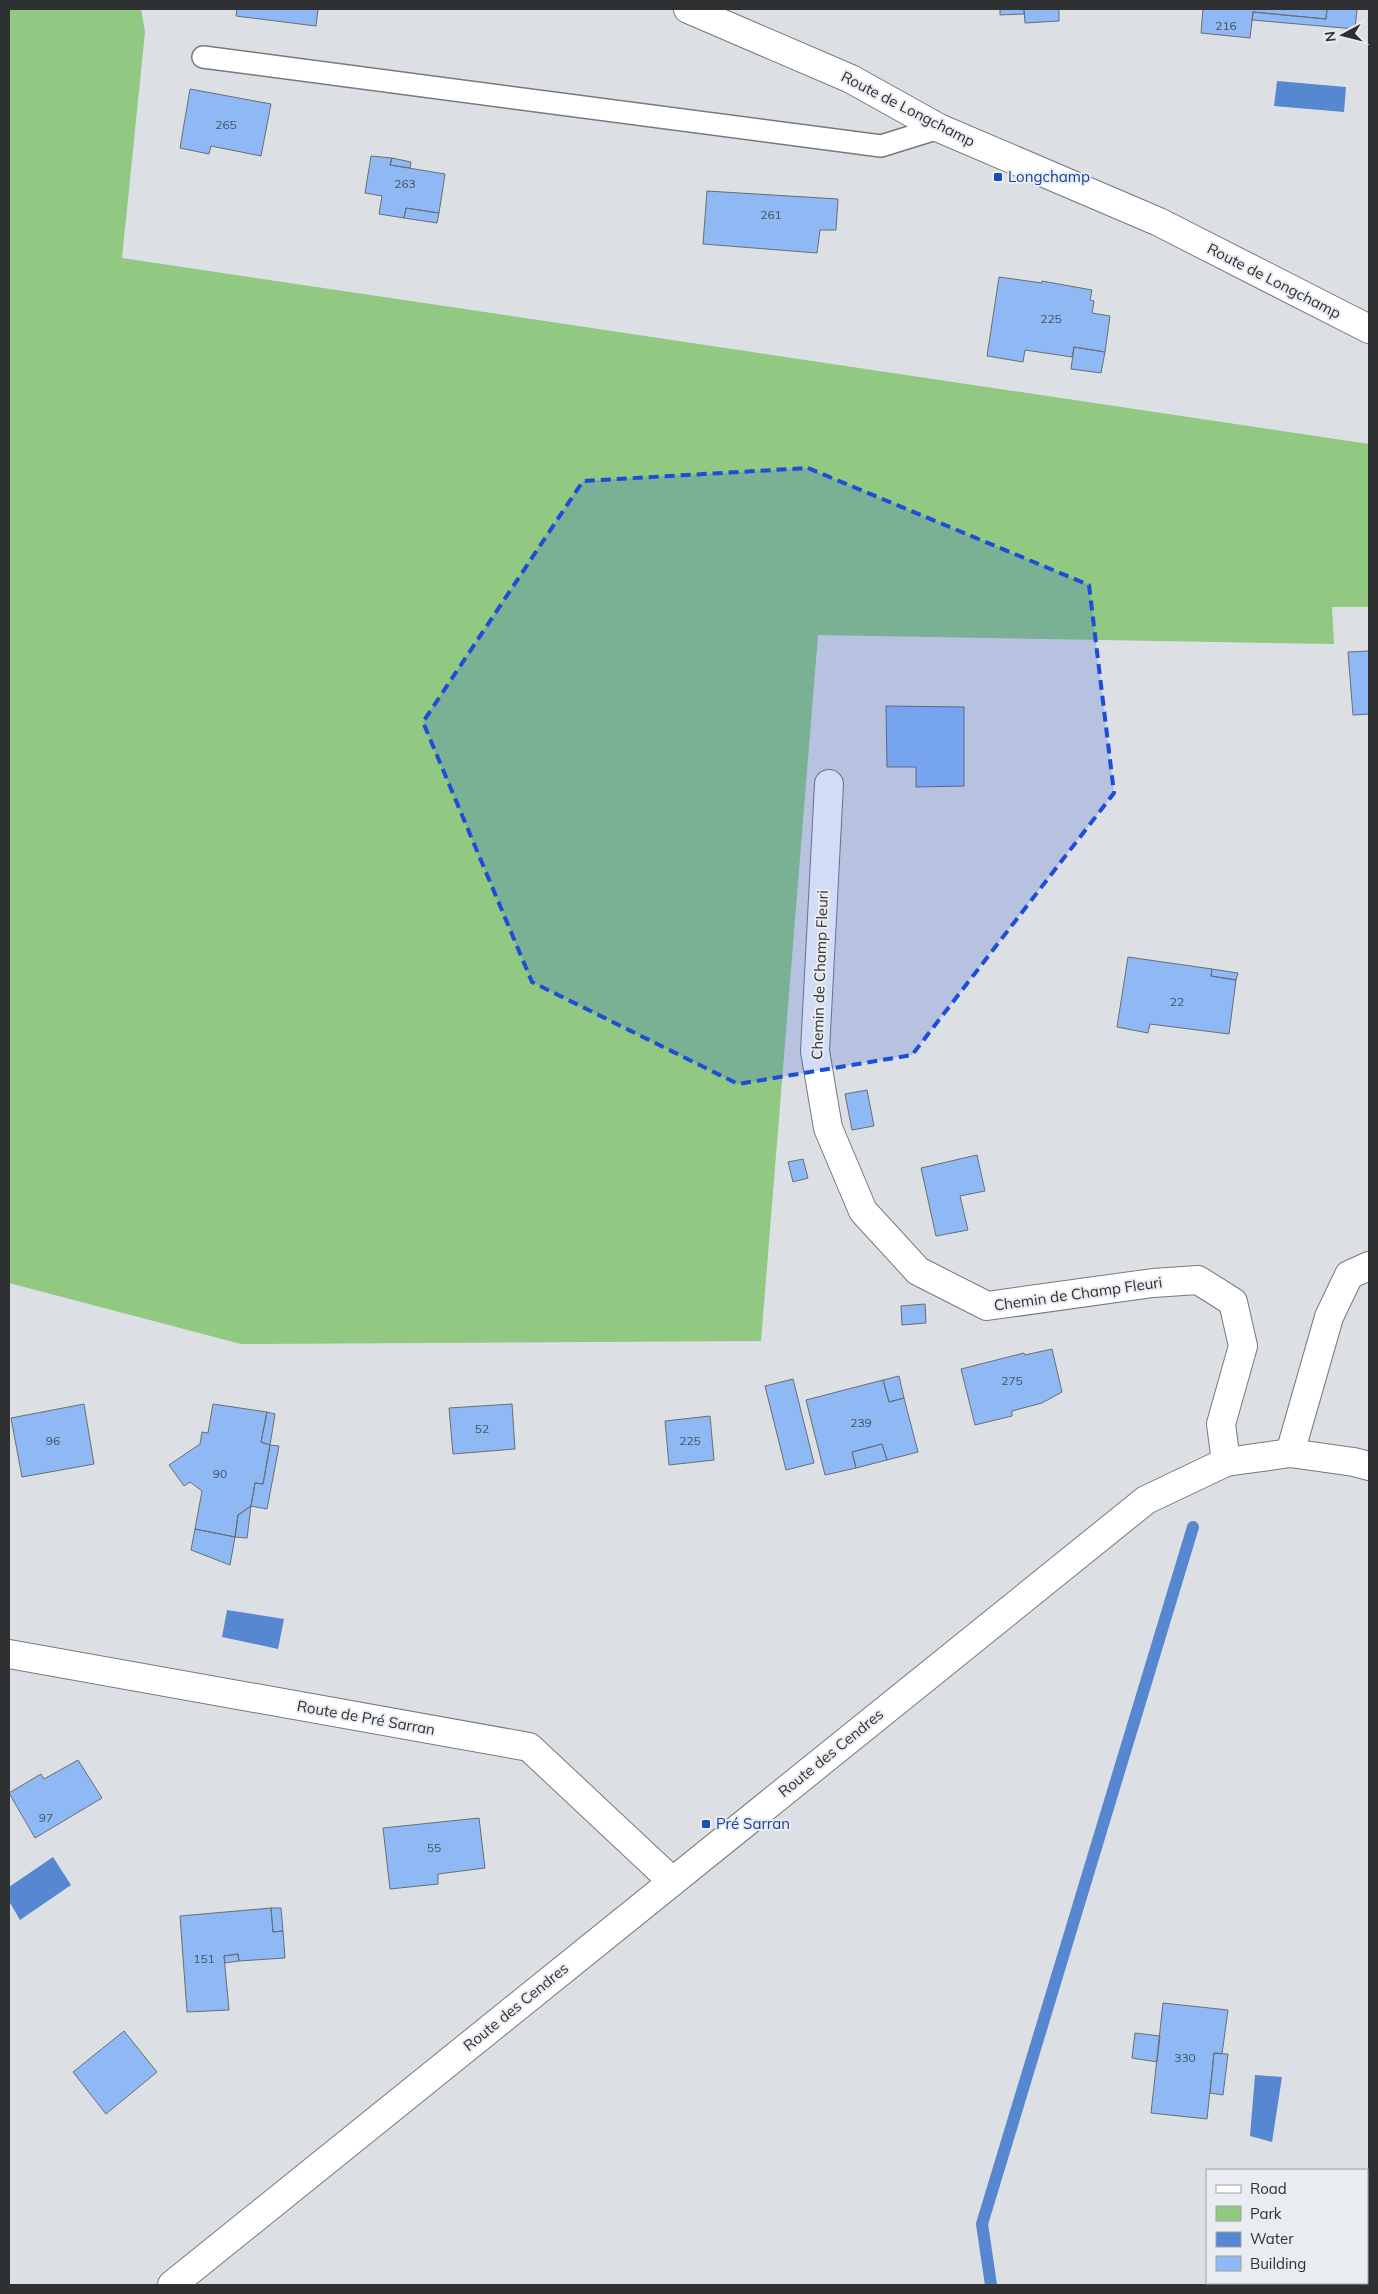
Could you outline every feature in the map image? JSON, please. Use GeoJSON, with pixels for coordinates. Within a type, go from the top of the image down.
{"type":"FeatureCollection","features":[{"type":"Feature","properties":{"kind":"street","name":"Route de Longchamp"},"geometry":{"type":"LineString","coordinates":[[688,9],[851,79],[939,128],[1159,222],[1369,329]]}},
{"type":"Feature","properties":{"kind":"street","name":"Chemin de Champ Fleuri"},"geometry":{"type":"LineString","coordinates":[[829,784],[814,1051],[828,1128],[863,1211],[918,1271],[987,1306],[1153,1283],[1198,1280],[1233,1302],[1243,1346],[1221,1424],[1226,1462]]}},
{"type":"Feature","properties":{"kind":"street"},"geometry":{"type":"LineString","coordinates":[[1290,1453],[1329,1317],[1349,1275],[1369,1266]]}},
{"type":"Feature","properties":{"kind":"street","name":"Route des Cendres"},"geometry":{"type":"LineString","coordinates":[[172,2285],[1146,1500],[1226,1462],[1290,1453],[1354,1462],[1369,1466]]}},
{"type":"Feature","properties":{"kind":"street","name":"Route de Pré Sarran"},"geometry":{"type":"LineString","coordinates":[[9,1654],[529,1747],[672,1881]]}},
{"type":"Feature","properties":{"kind":"lane"},"geometry":{"type":"LineString","coordinates":[[203,57],[880,146],[939,128]]}},
{"type":"Feature","properties":{"kind":"highlighted area"},"geometry":{"type":"Polygon","coordinates":[[[808,468],[1089,585],[1114,793],[912,1055],[738,1084],[532,982],[423,722],[583,481],[808,468]]]}},
{"type":"Feature","properties":{"kind":"green space"},"geometry":{"type":"Polygon","coordinates":[[[9,9],[141,9],[145,32],[122,258],[1369,444],[1369,607],[1332,607],[1334,644],[818,635],[761,1341],[241,1344],[9,1283],[9,9]]]}},
{"type":"Feature","properties":{"kind":"water"},"geometry":{"type":"Polygon","coordinates":[[[1277,81],[1346,87],[1344,112],[1274,106],[1277,81]]]}},
{"type":"Feature","properties":{"kind":"water"},"geometry":{"type":"Polygon","coordinates":[[[227,1610],[284,1619],[278,1649],[222,1637],[227,1610]]]}},
{"type":"Feature","properties":{"kind":"water"},"geometry":{"type":"Polygon","coordinates":[[[53,1857],[71,1885],[20,1920],[9,1901],[9,1887],[53,1857]]]}},
{"type":"Feature","properties":{"kind":"water"},"geometry":{"type":"Polygon","coordinates":[[[1255,2075],[1282,2077],[1272,2142],[1250,2136],[1255,2075]]]}},
{"type":"Feature","properties":{"kind":"building"},"geometry":{"type":"Polygon","coordinates":[[[237,9],[318,9],[316,26],[236,16],[237,9]]]}},
{"type":"Feature","properties":{"kind":"building"},"geometry":{"type":"Polygon","coordinates":[[[1000,9],[1024,9],[1024,14],[1000,15],[1000,9]]]}},
{"type":"Feature","properties":{"kind":"building"},"geometry":{"type":"Polygon","coordinates":[[[1024,9],[1059,9],[1059,21],[1025,23],[1024,9]]]}},
{"type":"Feature","properties":{"kind":"building"},"geometry":{"type":"Polygon","coordinates":[[[1203,9],[1327,9],[1326,19],[1253,12],[1250,38],[1201,33],[1203,9]]]}},
{"type":"Feature","properties":{"kind":"building"},"geometry":{"type":"Polygon","coordinates":[[[1327,9],[1357,9],[1355,29],[1252,20],[1253,12],[1326,19],[1327,9]]]}},
{"type":"Feature","properties":{"kind":"building"},"geometry":{"type":"Polygon","coordinates":[[[190,89],[271,104],[261,156],[211,146],[209,154],[180,148],[190,89]]]}},
{"type":"Feature","properties":{"kind":"building"},"geometry":{"type":"Polygon","coordinates":[[[371,156],[392,158],[390,165],[445,174],[439,213],[406,208],[404,218],[379,214],[382,196],[365,193],[371,156]]]}},
{"type":"Feature","properties":{"kind":"building"},"geometry":{"type":"Polygon","coordinates":[[[392,158],[411,162],[410,168],[390,165],[392,158]]]}},
{"type":"Feature","properties":{"kind":"building"},"geometry":{"type":"Polygon","coordinates":[[[707,191],[838,199],[836,230],[820,230],[817,253],[703,244],[707,191]]]}},
{"type":"Feature","properties":{"kind":"building"},"geometry":{"type":"Polygon","coordinates":[[[406,208],[439,213],[437,223],[404,218],[406,208]]]}},
{"type":"Feature","properties":{"kind":"building"},"geometry":{"type":"Polygon","coordinates":[[[999,277],[1042,283],[1042,281],[1092,290],[1090,300],[1094,301],[1092,313],[1110,316],[1105,352],[1074,347],[1072,357],[1025,350],[1023,362],[987,356],[999,277]]]}},
{"type":"Feature","properties":{"kind":"building"},"geometry":{"type":"Polygon","coordinates":[[[1074,347],[1105,352],[1101,373],[1071,369],[1074,347]]]}},
{"type":"Feature","properties":{"kind":"building"},"geometry":{"type":"Polygon","coordinates":[[[1369,651],[1369,714],[1353,715],[1348,652],[1369,651]]]}},
{"type":"Feature","properties":{"kind":"building"},"geometry":{"type":"Polygon","coordinates":[[[886,706],[964,707],[964,786],[916,787],[916,767],[887,767],[886,706]]]}},
{"type":"Feature","properties":{"kind":"building"},"geometry":{"type":"Polygon","coordinates":[[[1128,957],[1212,969],[1211,976],[1236,980],[1229,1034],[1150,1024],[1148,1033],[1117,1027],[1128,957]]]}},
{"type":"Feature","properties":{"kind":"building"},"geometry":{"type":"Polygon","coordinates":[[[1212,969],[1238,973],[1236,980],[1211,976],[1212,969]]]}},
{"type":"Feature","properties":{"kind":"building"},"geometry":{"type":"Polygon","coordinates":[[[867,1090],[874,1126],[852,1130],[845,1094],[867,1090]]]}},
{"type":"Feature","properties":{"kind":"building"},"geometry":{"type":"Polygon","coordinates":[[[977,1155],[985,1191],[960,1196],[968,1230],[936,1236],[921,1168],[977,1155]]]}},
{"type":"Feature","properties":{"kind":"building"},"geometry":{"type":"Polygon","coordinates":[[[803,1159],[808,1178],[793,1182],[788,1162],[803,1159]]]}},
{"type":"Feature","properties":{"kind":"building"},"geometry":{"type":"Polygon","coordinates":[[[925,1304],[926,1323],[902,1325],[901,1306],[925,1304]]]}},
{"type":"Feature","properties":{"kind":"building"},"geometry":{"type":"Polygon","coordinates":[[[1052,1349],[1062,1392],[1042,1403],[1012,1411],[1012,1416],[975,1425],[961,1369],[1024,1353],[1025,1355],[1052,1349]]]}},
{"type":"Feature","properties":{"kind":"building"},"geometry":{"type":"Polygon","coordinates":[[[899,1376],[904,1398],[889,1402],[883,1380],[899,1376]]]}},
{"type":"Feature","properties":{"kind":"building"},"geometry":{"type":"Polygon","coordinates":[[[793,1379],[814,1463],[786,1470],[765,1386],[793,1379]]]}},
{"type":"Feature","properties":{"kind":"building"},"geometry":{"type":"Polygon","coordinates":[[[883,1380],[889,1402],[904,1398],[918,1452],[887,1460],[882,1444],[852,1452],[856,1468],[825,1475],[806,1400],[883,1380]]]}},
{"type":"Feature","properties":{"kind":"building"},"geometry":{"type":"Polygon","coordinates":[[[84,1404],[94,1464],[22,1477],[11,1418],[84,1404]]]}},
{"type":"Feature","properties":{"kind":"building"},"geometry":{"type":"Polygon","coordinates":[[[213,1404],[267,1412],[261,1442],[270,1445],[263,1484],[255,1483],[251,1506],[238,1515],[235,1537],[195,1529],[202,1491],[190,1482],[184,1486],[169,1465],[200,1444],[202,1432],[208,1433],[213,1404]]]}},
{"type":"Feature","properties":{"kind":"building"},"geometry":{"type":"Polygon","coordinates":[[[512,1404],[515,1449],[453,1454],[449,1408],[512,1404]]]}},
{"type":"Feature","properties":{"kind":"building"},"geometry":{"type":"Polygon","coordinates":[[[267,1412],[275,1414],[270,1445],[261,1442],[267,1412]]]}},
{"type":"Feature","properties":{"kind":"building"},"geometry":{"type":"Polygon","coordinates":[[[710,1416],[714,1460],[669,1465],[665,1421],[710,1416]]]}},
{"type":"Feature","properties":{"kind":"building"},"geometry":{"type":"Polygon","coordinates":[[[882,1444],[887,1460],[856,1468],[852,1452],[882,1444]]]}},
{"type":"Feature","properties":{"kind":"building"},"geometry":{"type":"Polygon","coordinates":[[[270,1445],[279,1446],[267,1509],[251,1506],[255,1483],[263,1484],[270,1445]]]}},
{"type":"Feature","properties":{"kind":"building"},"geometry":{"type":"Polygon","coordinates":[[[251,1506],[247,1538],[235,1537],[238,1515],[251,1506]]]}},
{"type":"Feature","properties":{"kind":"building"},"geometry":{"type":"Polygon","coordinates":[[[195,1529],[235,1537],[230,1565],[191,1550],[195,1529]]]}},
{"type":"Feature","properties":{"kind":"building"},"geometry":{"type":"Polygon","coordinates":[[[78,1760],[102,1798],[35,1838],[9,1793],[41,1774],[44,1779],[78,1760]]]}},
{"type":"Feature","properties":{"kind":"building"},"geometry":{"type":"Polygon","coordinates":[[[479,1818],[485,1868],[438,1874],[438,1884],[390,1889],[383,1828],[479,1818]]]}},
{"type":"Feature","properties":{"kind":"building"},"geometry":{"type":"Polygon","coordinates":[[[271,1908],[273,1932],[283,1931],[285,1958],[239,1961],[238,1954],[224,1956],[229,2010],[187,2012],[180,1916],[271,1908]]]}},
{"type":"Feature","properties":{"kind":"building"},"geometry":{"type":"Polygon","coordinates":[[[271,1908],[281,1908],[283,1931],[273,1932],[271,1908]]]}},
{"type":"Feature","properties":{"kind":"building"},"geometry":{"type":"Polygon","coordinates":[[[238,1954],[239,1961],[225,1963],[224,1956],[238,1954]]]}},
{"type":"Feature","properties":{"kind":"building"},"geometry":{"type":"Polygon","coordinates":[[[1163,2003],[1228,2010],[1222,2054],[1214,2053],[1207,2119],[1151,2113],[1163,2003]]]}},
{"type":"Feature","properties":{"kind":"building"},"geometry":{"type":"Polygon","coordinates":[[[124,2031],[157,2072],[106,2114],[73,2072],[124,2031]]]}},
{"type":"Feature","properties":{"kind":"building"},"geometry":{"type":"Polygon","coordinates":[[[1135,2033],[1160,2036],[1157,2062],[1132,2058],[1135,2033]]]}},
{"type":"Feature","properties":{"kind":"building"},"geometry":{"type":"Polygon","coordinates":[[[1214,2053],[1228,2054],[1223,2095],[1210,2093],[1214,2053]]]}},
{"type":"Feature","properties":{"kind":"waterway"},"geometry":{"type":"LineString","coordinates":[[991,2285],[982,2224],[1193,1527]]}},
{"type":"Feature","properties":{"kind":"place","name":"Longchamp"},"geometry":{"type":"Point","coordinates":[998,177]}},
{"type":"Feature","properties":{"kind":"place","name":"Pré Sarran"},"geometry":{"type":"Point","coordinates":[706,1824]}}]}
